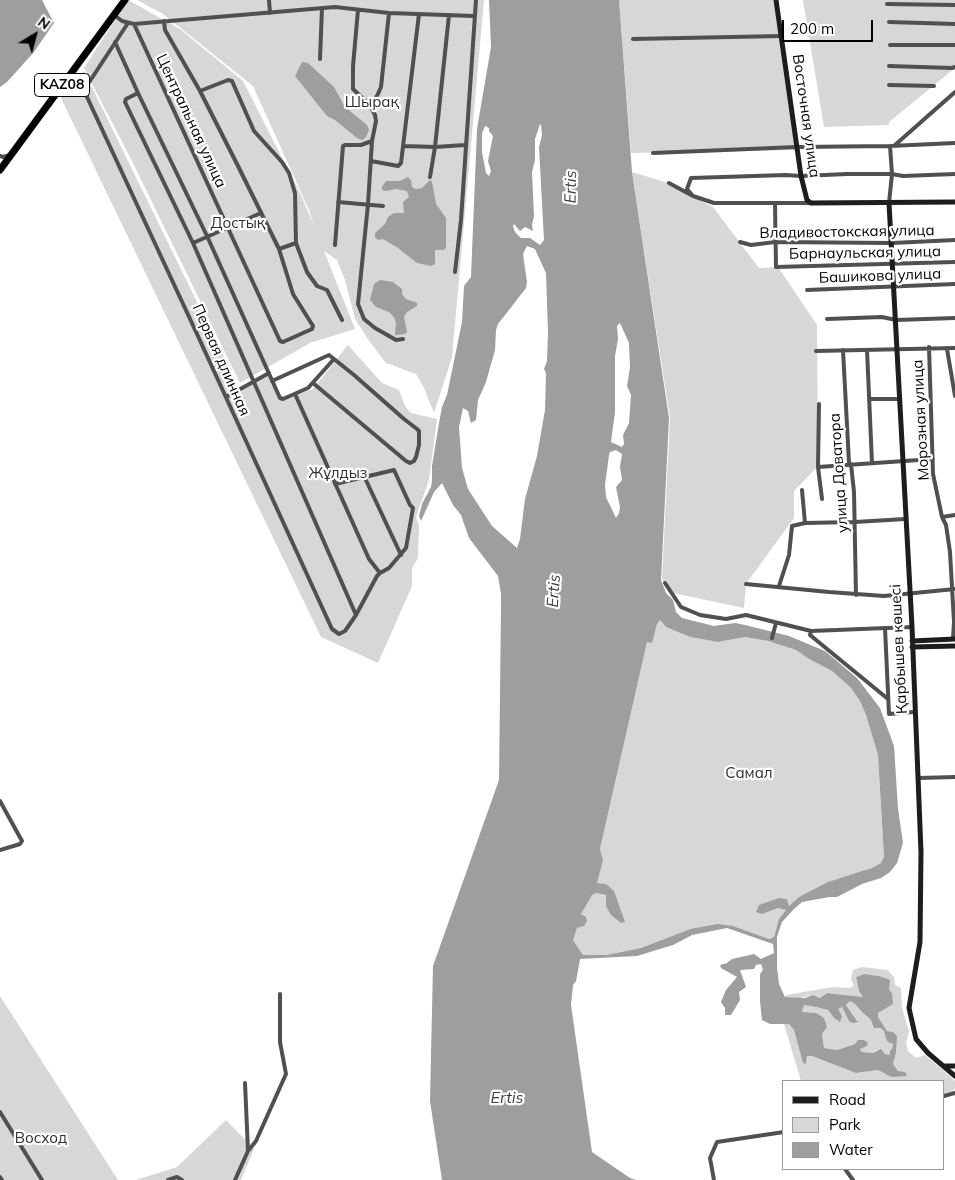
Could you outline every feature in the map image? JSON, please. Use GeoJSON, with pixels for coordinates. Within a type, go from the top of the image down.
{"type":"FeatureCollection","features":[{"type":"Feature","properties":{"kind":"highway","name":"KAZ08"},"geometry":{"type":"LineString","coordinates":[[0,170],[125,0]]}},
{"type":"Feature","properties":{"kind":"main road","name":"Восточная улица"},"geometry":{"type":"LineString","coordinates":[[776,0],[801,176],[805,197],[811,203]]}},
{"type":"Feature","properties":{"kind":"main road"},"geometry":{"type":"LineString","coordinates":[[811,203],[955,202]]}},
{"type":"Feature","properties":{"kind":"main road","name":"Қарбышев көшесі"},"geometry":{"type":"LineString","coordinates":[[889,203],[894,264],[902,461],[912,627],[921,852],[920,942],[909,1008],[916,1038],[928,1053],[955,1076]]}},
{"type":"Feature","properties":{"kind":"main road"},"geometry":{"type":"LineString","coordinates":[[912,644],[954,639]]}},
{"type":"Feature","properties":{"kind":"main road"},"geometry":{"type":"LineString","coordinates":[[912,644],[955,646]]}},
{"type":"Feature","properties":{"kind":"main road"},"geometry":{"type":"LineString","coordinates":[[944,1066],[955,1066]]}},
{"type":"Feature","properties":{"kind":"street"},"geometry":{"type":"LineString","coordinates":[[269,0],[270,13]]}},
{"type":"Feature","properties":{"kind":"street"},"geometry":{"type":"LineString","coordinates":[[455,272],[461,220],[476,0]]}},
{"type":"Feature","properties":{"kind":"street"},"geometry":{"type":"LineString","coordinates":[[887,4],[955,5]]}},
{"type":"Feature","properties":{"kind":"street"},"geometry":{"type":"LineString","coordinates":[[114,15],[122,21],[134,24],[335,7],[389,13],[474,16]]}},
{"type":"Feature","properties":{"kind":"street"},"geometry":{"type":"LineString","coordinates":[[320,59],[322,8]]}},
{"type":"Feature","properties":{"kind":"street"},"geometry":{"type":"LineString","coordinates":[[358,10],[353,89],[370,106],[376,121],[372,141],[358,304],[364,320],[396,340],[403,339]]}},
{"type":"Feature","properties":{"kind":"street"},"geometry":{"type":"LineString","coordinates":[[370,106],[381,87],[389,13]]}},
{"type":"Feature","properties":{"kind":"street"},"geometry":{"type":"LineString","coordinates":[[371,161],[400,165],[404,146],[419,14]]}},
{"type":"Feature","properties":{"kind":"street"},"geometry":{"type":"LineString","coordinates":[[430,177],[449,15]]}},
{"type":"Feature","properties":{"kind":"street"},"geometry":{"type":"LineString","coordinates":[[164,21],[164,30],[200,91],[279,249],[296,243]]}},
{"type":"Feature","properties":{"kind":"street"},"geometry":{"type":"LineString","coordinates":[[889,22],[955,24]]}},
{"type":"Feature","properties":{"kind":"street"},"geometry":{"type":"LineString","coordinates":[[128,23],[115,42],[207,236],[280,398],[283,399],[308,388],[334,359]]}},
{"type":"Feature","properties":{"kind":"street","name":"Центральная улица"},"geometry":{"type":"LineString","coordinates":[[134,24],[280,341],[283,342],[312,329],[313,326],[293,294],[279,249]]}},
{"type":"Feature","properties":{"kind":"street"},"geometry":{"type":"LineString","coordinates":[[633,39],[781,36]]}},
{"type":"Feature","properties":{"kind":"street","name":"Первая длинная"},"geometry":{"type":"LineString","coordinates":[[115,42],[88,84],[86,92],[332,630],[339,634],[345,631],[356,614]]}},
{"type":"Feature","properties":{"kind":"street"},"geometry":{"type":"LineString","coordinates":[[890,45],[955,45]]}},
{"type":"Feature","properties":{"kind":"street"},"geometry":{"type":"LineString","coordinates":[[889,66],[955,67]]}},
{"type":"Feature","properties":{"kind":"street"},"geometry":{"type":"LineString","coordinates":[[200,91],[228,80],[232,81],[254,131],[282,162],[289,173],[295,193],[296,243],[307,272],[316,286],[327,290],[342,320]]}},
{"type":"Feature","properties":{"kind":"street"},"geometry":{"type":"LineString","coordinates":[[889,85],[934,86]]}},
{"type":"Feature","properties":{"kind":"street"},"geometry":{"type":"LineString","coordinates":[[889,203],[892,146],[955,92]]}},
{"type":"Feature","properties":{"kind":"street"},"geometry":{"type":"LineString","coordinates":[[138,93],[126,99],[125,102],[193,243],[356,614]]}},
{"type":"Feature","properties":{"kind":"street"},"geometry":{"type":"LineString","coordinates":[[334,245],[343,146],[361,145],[372,141]]}},
{"type":"Feature","properties":{"kind":"street"},"geometry":{"type":"LineString","coordinates":[[653,153],[955,143]]}},
{"type":"Feature","properties":{"kind":"street"},"geometry":{"type":"LineString","coordinates":[[404,146],[435,147],[465,145]]}},
{"type":"Feature","properties":{"kind":"street"},"geometry":{"type":"LineString","coordinates":[[0,156],[12,154]]}},
{"type":"Feature","properties":{"kind":"street"},"geometry":{"type":"LineString","coordinates":[[693,196],[687,190],[691,178],[786,174],[801,176],[892,174],[903,176],[955,174]]}},
{"type":"Feature","properties":{"kind":"street"},"geometry":{"type":"LineString","coordinates":[[669,183],[693,196],[714,203],[811,203]]}},
{"type":"Feature","properties":{"kind":"street"},"geometry":{"type":"LineString","coordinates":[[338,202],[383,206]]}},
{"type":"Feature","properties":{"kind":"street"},"geometry":{"type":"LineString","coordinates":[[775,203],[775,242]]}},
{"type":"Feature","properties":{"kind":"street"},"geometry":{"type":"LineString","coordinates":[[193,243],[261,213]]}},
{"type":"Feature","properties":{"kind":"street","name":"Владивостокская улица"},"geometry":{"type":"LineString","coordinates":[[740,242],[751,245],[775,242],[955,240]]}},
{"type":"Feature","properties":{"kind":"street","name":"Барнаульская улица"},"geometry":{"type":"LineString","coordinates":[[775,242],[776,266],[955,262]]}},
{"type":"Feature","properties":{"kind":"street","name":"Башикова улица"},"geometry":{"type":"LineString","coordinates":[[807,290],[955,284]]}},
{"type":"Feature","properties":{"kind":"street"},"geometry":{"type":"LineString","coordinates":[[827,319],[882,317],[896,320],[955,318]]}},
{"type":"Feature","properties":{"kind":"street"},"geometry":{"type":"LineString","coordinates":[[816,351],[929,347],[955,348]]}},
{"type":"Feature","properties":{"kind":"street","name":"Морозная улица"},"geometry":{"type":"LineString","coordinates":[[929,347],[933,474],[942,517],[952,551],[954,639]]}},
{"type":"Feature","properties":{"kind":"street"},"geometry":{"type":"LineString","coordinates":[[946,349],[955,396]]}},
{"type":"Feature","properties":{"kind":"street","name":"улица Доватора"},"geometry":{"type":"LineString","coordinates":[[843,350],[849,463],[851,464],[854,478],[856,595]]}},
{"type":"Feature","properties":{"kind":"street"},"geometry":{"type":"LineString","coordinates":[[867,350],[872,463]]}},
{"type":"Feature","properties":{"kind":"street"},"geometry":{"type":"LineString","coordinates":[[272,380],[329,355],[418,429],[419,445],[414,461],[406,462],[313,383]]}},
{"type":"Feature","properties":{"kind":"street"},"geometry":{"type":"LineString","coordinates":[[226,397],[269,373]]}},
{"type":"Feature","properties":{"kind":"street"},"geometry":{"type":"LineString","coordinates":[[296,394],[369,559],[380,572]]}},
{"type":"Feature","properties":{"kind":"street"},"geometry":{"type":"LineString","coordinates":[[869,399],[900,399]]}},
{"type":"Feature","properties":{"kind":"street"},"geometry":{"type":"LineString","coordinates":[[818,404],[818,467],[822,499]]}},
{"type":"Feature","properties":{"kind":"street"},"geometry":{"type":"LineString","coordinates":[[818,467],[933,459]]}},
{"type":"Feature","properties":{"kind":"street"},"geometry":{"type":"LineString","coordinates":[[335,484],[394,470],[410,505],[414,508],[406,548],[389,568],[380,572],[356,614]]}},
{"type":"Feature","properties":{"kind":"street"},"geometry":{"type":"LineString","coordinates":[[364,476],[401,555]]}},
{"type":"Feature","properties":{"kind":"street"},"geometry":{"type":"LineString","coordinates":[[802,490],[805,523]]}},
{"type":"Feature","properties":{"kind":"street"},"geometry":{"type":"LineString","coordinates":[[942,517],[955,515]]}},
{"type":"Feature","properties":{"kind":"street"},"geometry":{"type":"LineString","coordinates":[[779,586],[789,555],[792,526],[805,523],[905,519]]}},
{"type":"Feature","properties":{"kind":"street"},"geometry":{"type":"LineString","coordinates":[[665,583],[682,606],[700,615],[726,619],[746,615],[811,631],[912,627]]}},
{"type":"Feature","properties":{"kind":"street"},"geometry":{"type":"LineString","coordinates":[[746,584],[884,596],[954,589]]}},
{"type":"Feature","properties":{"kind":"street"},"geometry":{"type":"LineString","coordinates":[[772,638],[776,623]]}},
{"type":"Feature","properties":{"kind":"street"},"geometry":{"type":"LineString","coordinates":[[885,628],[888,714],[914,712]]}},
{"type":"Feature","properties":{"kind":"street"},"geometry":{"type":"LineString","coordinates":[[811,631],[810,635],[888,699]]}},
{"type":"Feature","properties":{"kind":"street"},"geometry":{"type":"LineString","coordinates":[[919,778],[955,777]]}},
{"type":"Feature","properties":{"kind":"street"},"geometry":{"type":"LineString","coordinates":[[0,801],[22,841],[20,844],[0,850]]}},
{"type":"Feature","properties":{"kind":"street"},"geometry":{"type":"LineString","coordinates":[[236,1180],[248,1151],[256,1141],[286,1074],[280,1042],[280,994]]}},
{"type":"Feature","properties":{"kind":"street"},"geometry":{"type":"LineString","coordinates":[[244,1083],[248,1151]]}},
{"type":"Feature","properties":{"kind":"street"},"geometry":{"type":"LineString","coordinates":[[0,1112],[42,1180]]}},
{"type":"Feature","properties":{"kind":"street"},"geometry":{"type":"LineString","coordinates":[[714,1180],[710,1158],[717,1142],[782,1133]]}},
{"type":"Feature","properties":{"kind":"street"},"geometry":{"type":"LineString","coordinates":[[168,1180],[177,1177],[182,1180]]}},
{"type":"Feature","properties":{"kind":"green space"},"geometry":{"type":"Polygon","coordinates":[[[128,0],[180,29],[243,81],[301,195],[314,226],[309,210],[253,86],[163,14],[137,0],[484,0],[452,357],[434,413],[416,374],[386,363],[370,342],[355,319],[345,280],[337,260],[324,251],[355,329],[310,343],[240,383],[133,163],[84,68],[128,0]]]}},
{"type":"Feature","properties":{"kind":"green space"},"geometry":{"type":"Polygon","coordinates":[[[619,0],[777,0],[795,150],[631,153],[619,0]]]}},
{"type":"Feature","properties":{"kind":"green space"},"geometry":{"type":"Polygon","coordinates":[[[803,0],[955,0],[955,68],[889,122],[889,125],[824,127],[803,0]]]}},
{"type":"Feature","properties":{"kind":"green space","name":"Жұлдыз"},"geometry":{"type":"Polygon","coordinates":[[[84,71],[239,388],[269,373],[282,401],[313,389],[348,345],[382,383],[399,390],[405,406],[411,413],[437,419],[429,480],[416,517],[419,525],[418,558],[412,568],[412,586],[378,663],[321,637],[61,98],[84,71]]]}},
{"type":"Feature","properties":{"kind":"green space"},"geometry":{"type":"Polygon","coordinates":[[[632,172],[668,183],[713,207],[759,268],[778,267],[817,325],[818,466],[794,491],[794,518],[746,584],[744,608],[668,592],[662,578],[670,418],[632,172]]]}},
{"type":"Feature","properties":{"kind":"green space","name":"Самал"},"geometry":{"type":"Polygon","coordinates":[[[660,620],[666,627],[690,637],[718,642],[745,637],[768,641],[796,650],[832,671],[851,688],[860,701],[866,715],[878,755],[884,857],[881,863],[872,868],[799,897],[789,907],[787,899],[762,914],[778,908],[787,910],[779,919],[774,937],[768,939],[733,926],[690,929],[641,948],[606,955],[583,955],[573,940],[577,928],[584,926],[581,914],[592,894],[606,895],[606,906],[614,891],[596,883],[603,860],[600,849],[647,642],[652,642],[657,623],[660,620]]]}},
{"type":"Feature","properties":{"kind":"green space"},"geometry":{"type":"Polygon","coordinates":[[[862,967],[888,970],[894,977],[895,985],[901,988],[902,1008],[909,1031],[906,1043],[908,1051],[916,1058],[925,1055],[943,1070],[955,1081],[953,1091],[945,1094],[945,1080],[801,1080],[784,1024],[788,1023],[794,1030],[803,1062],[806,1064],[807,1056],[812,1056],[856,1073],[878,1070],[891,1077],[898,1071],[893,1064],[896,1036],[887,1031],[878,1017],[878,1013],[883,1009],[889,990],[879,976],[864,974],[856,977],[859,991],[864,997],[827,993],[820,998],[813,995],[799,998],[785,997],[786,995],[833,987],[849,988],[854,986],[851,979],[853,970],[862,967]]]}},
{"type":"Feature","properties":{"kind":"green space","name":"Восход"},"geometry":{"type":"Polygon","coordinates":[[[0,996],[118,1180],[0,1180],[0,996]]]}},
{"type":"Feature","properties":{"kind":"green space"},"geometry":{"type":"Polygon","coordinates":[[[850,1001],[884,1030],[886,1039],[893,1044],[890,1055],[877,1050],[873,1053],[862,1052],[860,1050],[863,1047],[864,1040],[836,1050],[824,1048],[822,1034],[825,1030],[809,1012],[802,1012],[804,1005],[816,1007],[828,1010],[834,1018],[838,1008],[842,1007],[849,1021],[858,1021],[846,1005],[850,1001]]]}},
{"type":"Feature","properties":{"kind":"green space"},"geometry":{"type":"Polygon","coordinates":[[[226,1120],[254,1149],[241,1180],[136,1180],[177,1167],[226,1120]]]}},
{"type":"Feature","properties":{"kind":"water"},"geometry":{"type":"Polygon","coordinates":[[[0,0],[42,0],[54,23],[34,52],[7,82],[0,87],[0,0]]]}},
{"type":"Feature","properties":{"kind":"water","name":"Ertis"},"geometry":{"type":"Polygon","coordinates":[[[489,0],[619,0],[632,172],[669,418],[661,580],[666,593],[673,600],[676,612],[682,618],[714,626],[735,623],[745,625],[789,636],[825,651],[857,678],[880,708],[894,746],[898,809],[903,843],[897,863],[890,872],[881,878],[862,884],[837,897],[802,902],[782,922],[777,937],[777,968],[779,984],[785,997],[805,998],[813,995],[820,998],[827,993],[863,997],[859,991],[856,977],[864,974],[890,980],[889,990],[892,993],[893,1004],[878,1013],[878,1017],[887,1031],[893,1032],[897,1036],[893,1064],[898,1071],[905,1072],[907,1076],[891,1077],[878,1070],[856,1073],[812,1056],[807,1056],[806,1064],[803,1063],[794,1030],[789,1024],[770,1024],[762,1020],[760,974],[763,970],[761,964],[756,965],[754,969],[740,970],[746,987],[739,992],[740,1000],[731,1015],[725,1015],[725,1008],[721,1002],[726,990],[737,977],[721,968],[720,965],[732,959],[754,954],[761,959],[774,953],[773,944],[727,928],[692,935],[673,945],[637,956],[580,959],[576,981],[573,985],[571,1005],[592,1152],[630,1178],[636,1180],[442,1180],[430,1101],[433,966],[499,780],[501,594],[498,576],[469,538],[461,515],[453,505],[442,483],[434,492],[421,521],[419,516],[422,504],[431,487],[432,466],[442,407],[447,395],[462,322],[464,286],[471,277],[477,129],[491,47],[489,0]],[[540,124],[535,139],[535,160],[532,172],[533,231],[525,227],[520,231],[514,224],[513,226],[515,232],[521,238],[530,238],[540,245],[544,240],[539,147],[542,135],[540,124]],[[485,126],[482,133],[482,152],[486,173],[489,176],[491,171],[488,161],[493,136],[489,128],[485,126]],[[527,246],[523,254],[527,282],[526,288],[498,324],[495,350],[486,382],[478,400],[476,420],[471,423],[468,411],[463,408],[459,427],[462,468],[468,489],[492,526],[517,548],[520,539],[525,499],[537,456],[545,410],[546,373],[544,369],[547,361],[548,333],[546,273],[535,249],[527,246]],[[620,323],[617,326],[618,339],[615,356],[615,412],[611,442],[622,447],[624,444],[623,435],[629,423],[631,395],[627,386],[630,367],[629,343],[620,323]],[[616,450],[610,452],[605,485],[606,497],[616,518],[620,507],[616,487],[622,480],[620,467],[622,454],[616,450]],[[660,620],[657,624],[652,643],[647,642],[600,849],[603,860],[597,883],[606,884],[614,891],[625,922],[621,923],[611,915],[606,906],[606,895],[596,893],[592,895],[581,914],[586,917],[587,921],[584,926],[577,928],[573,940],[583,955],[606,955],[641,948],[690,929],[718,924],[733,926],[769,939],[774,937],[779,919],[786,910],[778,908],[762,914],[756,912],[759,905],[779,898],[787,899],[789,906],[799,897],[828,882],[872,868],[881,863],[884,857],[878,755],[866,715],[860,701],[851,688],[832,671],[796,650],[768,641],[745,637],[718,642],[690,637],[666,627],[660,620]],[[850,1001],[846,1005],[858,1022],[853,1023],[849,1021],[842,1007],[838,1009],[842,1016],[840,1022],[828,1010],[804,1005],[802,1012],[816,1013],[824,1018],[827,1027],[822,1034],[824,1048],[837,1050],[855,1044],[858,1040],[864,1040],[868,1043],[867,1046],[860,1049],[862,1052],[873,1053],[881,1049],[885,1054],[890,1055],[893,1044],[888,1042],[884,1031],[881,1028],[874,1028],[871,1020],[850,1001]]]}},
{"type":"Feature","properties":{"kind":"water"},"geometry":{"type":"Polygon","coordinates":[[[302,62],[308,63],[334,87],[345,107],[367,125],[369,130],[366,137],[362,140],[357,138],[335,120],[327,116],[295,76],[302,62]]]}},
{"type":"Feature","properties":{"kind":"water"},"geometry":{"type":"Polygon","coordinates":[[[408,177],[411,180],[412,187],[416,189],[422,188],[430,180],[432,182],[436,204],[446,218],[446,248],[444,250],[435,250],[435,264],[431,266],[417,263],[398,248],[383,239],[378,240],[375,237],[375,233],[385,224],[388,217],[394,213],[404,213],[403,202],[409,197],[407,191],[396,189],[386,191],[382,190],[382,187],[386,181],[400,181],[408,177]]]}},
{"type":"Feature","properties":{"kind":"water"},"geometry":{"type":"Polygon","coordinates":[[[380,280],[393,282],[402,289],[402,294],[406,299],[417,303],[417,306],[407,312],[404,317],[407,332],[405,334],[395,335],[396,323],[394,317],[389,312],[376,307],[370,300],[374,284],[380,280]]]}},
{"type":"Feature","properties":{"kind":"park label","name":"Шырақ"},"geometry":{"type":"Point","coordinates":[372,102]}},
{"type":"Feature","properties":{"kind":"park label","name":"Достық"},"geometry":{"type":"Point","coordinates":[238,223]}}]}
